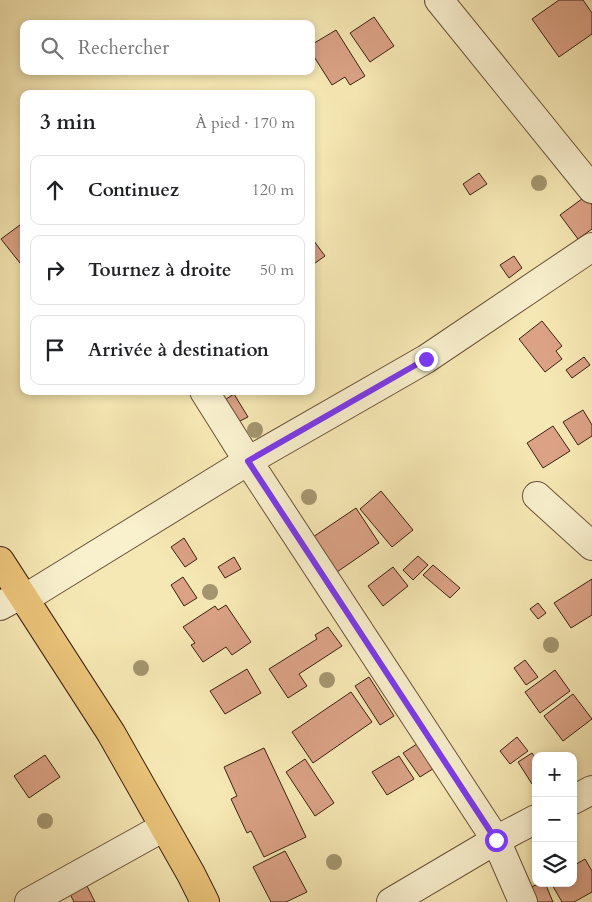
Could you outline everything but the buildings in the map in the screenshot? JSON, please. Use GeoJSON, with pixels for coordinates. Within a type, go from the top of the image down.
{"type":"FeatureCollection","features":[{"type":"Feature","properties":{"kind":"highway"},"geometry":{"type":"LineString","coordinates":[[0,561],[15,600],[111,733],[191,874],[204,902]]}},
{"type":"Feature","properties":{"kind":"street"},"geometry":{"type":"LineString","coordinates":[[439,0],[592,189]]}},
{"type":"Feature","properties":{"kind":"street"},"geometry":{"type":"LineString","coordinates":[[15,600],[248,461],[426,359],[592,247]]}},
{"type":"Feature","properties":{"kind":"street"},"geometry":{"type":"LineString","coordinates":[[207,395],[496,840],[523,902]]}},
{"type":"Feature","properties":{"kind":"street"},"geometry":{"type":"LineString","coordinates":[[537,496],[592,546]]}},
{"type":"Feature","properties":{"kind":"street"},"geometry":{"type":"LineString","coordinates":[[577,798],[592,790]]}},
{"type":"Feature","properties":{"kind":"street"},"geometry":{"type":"LineString","coordinates":[[391,902],[496,840],[532,821]]}},
{"type":"Feature","properties":{"kind":"street"},"geometry":{"type":"LineString","coordinates":[[29,902],[164,827]]}},
{"type":"Feature","properties":{"kind":"route"},"geometry":{"type":"LineString","coordinates":[[426,359],[248,461],[496,840]]}}]}
